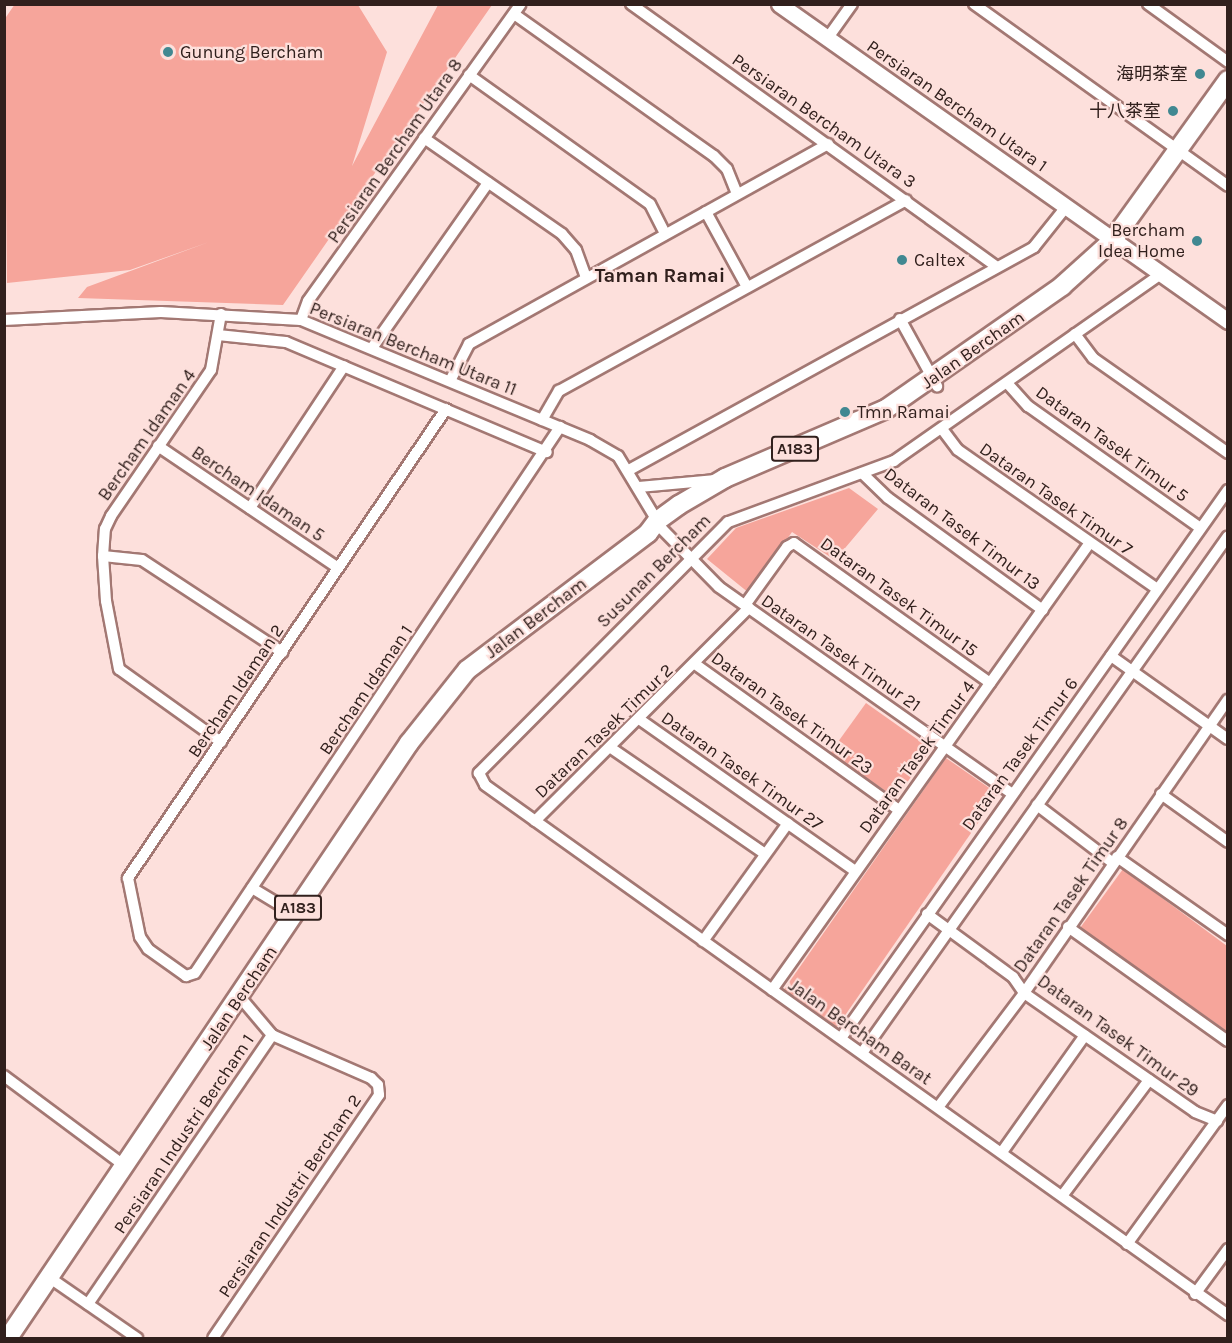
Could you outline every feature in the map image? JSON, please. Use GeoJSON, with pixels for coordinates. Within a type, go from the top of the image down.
{"type":"FeatureCollection","features":[{"type":"Feature","properties":{"kind":"main road","name":"Jalan Bercham"},"geometry":{"type":"LineString","coordinates":[[1180,154],[1227,80]]}},
{"type":"Feature","properties":{"kind":"main road","name":"Jalan Bercham"},"geometry":{"type":"LineString","coordinates":[[656,527],[761,472],[892,416],[1117,243],[1180,154],[1227,93]]}},
{"type":"Feature","properties":{"kind":"main road","name":"Jalan Bercham"},"geometry":{"type":"LineString","coordinates":[[8,1338],[126,1167],[409,743],[467,670],[656,527],[725,478],[886,410],[935,382]]}},
{"type":"Feature","properties":{"kind":"street","name":"Persiaran Bercham Utara 8"},"geometry":{"type":"LineString","coordinates":[[301,320],[309,301],[521,4]]}},
{"type":"Feature","properties":{"kind":"street","name":"Persiaran Bercham Utara 3"},"geometry":{"type":"LineString","coordinates":[[632,4],[996,266]]}},
{"type":"Feature","properties":{"kind":"street","name":"Persiaran Bercham Utara 1"},"geometry":{"type":"LineString","coordinates":[[778,4],[1227,321]]}},
{"type":"Feature","properties":{"kind":"street"},"geometry":{"type":"LineString","coordinates":[[827,39],[852,4]]}},
{"type":"Feature","properties":{"kind":"street"},"geometry":{"type":"LineString","coordinates":[[974,4],[1227,186]]}},
{"type":"Feature","properties":{"kind":"street"},"geometry":{"type":"LineString","coordinates":[[1148,4],[1227,62]]}},
{"type":"Feature","properties":{"kind":"street"},"geometry":{"type":"LineString","coordinates":[[514,14],[714,156],[726,169],[737,194]]}},
{"type":"Feature","properties":{"kind":"street"},"geometry":{"type":"LineString","coordinates":[[469,75],[650,204],[665,233]]}},
{"type":"Feature","properties":{"kind":"street"},"geometry":{"type":"LineString","coordinates":[[424,138],[562,234],[576,250],[586,277]]}},
{"type":"Feature","properties":{"kind":"street"},"geometry":{"type":"LineString","coordinates":[[450,381],[470,344],[586,277],[828,144]]}},
{"type":"Feature","properties":{"kind":"street"},"geometry":{"type":"LineString","coordinates":[[372,348],[488,183]]}},
{"type":"Feature","properties":{"kind":"street"},"geometry":{"type":"LineString","coordinates":[[542,420],[559,391],[906,200]]}},
{"type":"Feature","properties":{"kind":"street"},"geometry":{"type":"LineString","coordinates":[[630,470],[996,266],[1034,248],[1066,207]]}},
{"type":"Feature","properties":{"kind":"street"},"geometry":{"type":"LineString","coordinates":[[706,212],[747,287]]}},
{"type":"Feature","properties":{"kind":"street","name":"Susunan Bercham"},"geometry":{"type":"LineString","coordinates":[[479,773],[728,522],[894,461],[1008,384],[1161,274]]}},
{"type":"Feature","properties":{"kind":"street","name":"Persiaran Bercham Utara 11"},"geometry":{"type":"LineString","coordinates":[[4,320],[108,312],[221,314],[301,320],[606,448],[630,470],[656,527]]}},
{"type":"Feature","properties":{"kind":"street","name":"Bercham Idaman 4"},"geometry":{"type":"LineString","coordinates":[[221,314],[211,370],[111,516],[105,529],[103,556],[106,601],[119,669],[221,742]]}},
{"type":"Feature","properties":{"kind":"street"},"geometry":{"type":"LineString","coordinates":[[900,319],[935,382]]}},
{"type":"Feature","properties":{"kind":"street"},"geometry":{"type":"LineString","coordinates":[[1075,334],[1093,358],[1227,453]]}},
{"type":"Feature","properties":{"kind":"street"},"geometry":{"type":"LineString","coordinates":[[218,335],[286,342],[547,452]]}},
{"type":"Feature","properties":{"kind":"street"},"geometry":{"type":"LineString","coordinates":[[250,508],[344,366]]}},
{"type":"Feature","properties":{"kind":"street","name":"Dataran Tasek Timur 5"},"geometry":{"type":"LineString","coordinates":[[1008,384],[1028,406],[1200,528]]}},
{"type":"Feature","properties":{"kind":"street","name":"Bercham Idaman 2"},"geometry":{"type":"LineString","coordinates":[[198,969],[186,976],[148,949],[140,938],[128,878],[446,409]]}},
{"type":"Feature","properties":{"kind":"street","name":"Bercham Idaman 1"},"geometry":{"type":"LineString","coordinates":[[198,969],[547,452],[560,428]]}},
{"type":"Feature","properties":{"kind":"street","name":"Dataran Tasek Timur 7"},"geometry":{"type":"LineString","coordinates":[[942,429],[958,450],[1089,544],[1157,589]]}},
{"type":"Feature","properties":{"kind":"street","name":"Bercham Idaman 5"},"geometry":{"type":"LineString","coordinates":[[158,446],[338,568]]}},
{"type":"Feature","properties":{"kind":"street","name":"Dataran Tasek Timur 13"},"geometry":{"type":"LineString","coordinates":[[862,473],[888,498],[1043,610]]}},
{"type":"Feature","properties":{"kind":"street"},"geometry":{"type":"LineString","coordinates":[[639,487],[725,478]]}},
{"type":"Feature","properties":{"kind":"street","name":"Dataran Tasek Timur 6"},"geometry":{"type":"LineString","coordinates":[[840,1038],[1227,490]]}},
{"type":"Feature","properties":{"kind":"street","name":"Dataran Tasek Timur 21"},"geometry":{"type":"LineString","coordinates":[[656,527],[747,607],[1011,793]]}},
{"type":"Feature","properties":{"kind":"street"},"geometry":{"type":"LineString","coordinates":[[862,1053],[947,929],[1227,536]]}},
{"type":"Feature","properties":{"kind":"street","name":"Dataran Tasek Timur 15"},"geometry":{"type":"LineString","coordinates":[[747,607],[786,547],[794,543],[990,683]]}},
{"type":"Feature","properties":{"kind":"street","name":"Dataran Tasek Timur 4"},"geometry":{"type":"LineString","coordinates":[[772,990],[1089,544]]}},
{"type":"Feature","properties":{"kind":"street"},"geometry":{"type":"LineString","coordinates":[[103,556],[142,560],[282,652]]}},
{"type":"Feature","properties":{"kind":"street","name":"Dataran Tasek Timur 2"},"geometry":{"type":"LineString","coordinates":[[535,821],[695,664],[747,607]]}},
{"type":"Feature","properties":{"kind":"street"},"geometry":{"type":"LineString","coordinates":[[1111,656],[1227,739]]}},
{"type":"Feature","properties":{"kind":"street","name":"Dataran Tasek Timur 23"},"geometry":{"type":"LineString","coordinates":[[695,664],[899,810]]}},
{"type":"Feature","properties":{"kind":"street","name":"Dataran Tasek Timur 8"},"geometry":{"type":"LineString","coordinates":[[939,1106],[1024,993],[1227,700]]}},
{"type":"Feature","properties":{"kind":"street","name":"Dataran Tasek Timur 27"},"geometry":{"type":"LineString","coordinates":[[639,719],[855,871]]}},
{"type":"Feature","properties":{"kind":"street"},"geometry":{"type":"LineString","coordinates":[[610,748],[764,853]]}},
{"type":"Feature","properties":{"kind":"street","name":"Jalan Bercham Barat"},"geometry":{"type":"LineString","coordinates":[[479,773],[485,785],[939,1106],[1227,1315]]}},
{"type":"Feature","properties":{"kind":"street"},"geometry":{"type":"LineString","coordinates":[[1161,794],[1227,842]]}},
{"type":"Feature","properties":{"kind":"street"},"geometry":{"type":"LineString","coordinates":[[1037,805],[1227,935]]}},
{"type":"Feature","properties":{"kind":"street"},"geometry":{"type":"LineString","coordinates":[[703,941],[764,853],[788,823]]}},
{"type":"Feature","properties":{"kind":"street"},"geometry":{"type":"LineString","coordinates":[[252,888],[295,914]]}},
{"type":"Feature","properties":{"kind":"street","name":"Dataran Tasek Timur 29"},"geometry":{"type":"LineString","coordinates":[[927,914],[1013,977],[1024,993],[1195,1112],[1217,1121]]}},
{"type":"Feature","properties":{"kind":"street"},"geometry":{"type":"LineString","coordinates":[[1068,927],[1227,1041]]}},
{"type":"Feature","properties":{"kind":"street"},"geometry":{"type":"LineString","coordinates":[[240,997],[272,1035]]}},
{"type":"Feature","properties":{"kind":"street","name":"Persiaran Industri Bercham 1"},"geometry":{"type":"LineString","coordinates":[[88,1304],[272,1035],[364,1075]]}},
{"type":"Feature","properties":{"kind":"street"},"geometry":{"type":"LineString","coordinates":[[1002,1152],[1085,1035]]}},
{"type":"Feature","properties":{"kind":"street","name":"Persiaran Industri Bercham 2"},"geometry":{"type":"LineString","coordinates":[[213,1338],[376,1099],[378,1085],[364,1075]]}},
{"type":"Feature","properties":{"kind":"street"},"geometry":{"type":"LineString","coordinates":[[4,1076],[126,1167]]}},
{"type":"Feature","properties":{"kind":"street"},"geometry":{"type":"LineString","coordinates":[[1062,1196],[1149,1080]]}},
{"type":"Feature","properties":{"kind":"street"},"geometry":{"type":"LineString","coordinates":[[1127,1244],[1227,1105]]}},
{"type":"Feature","properties":{"kind":"street"},"geometry":{"type":"LineString","coordinates":[[1195,1294],[1227,1249]]}},
{"type":"Feature","properties":{"kind":"street"},"geometry":{"type":"LineString","coordinates":[[50,1278],[137,1338]]}},
{"type":"Feature","properties":{"kind":"shaded area","name":"Gunung Bercham"},"geometry":{"type":"Polygon","coordinates":[[[15,4],[358,5],[387,52],[352,166],[438,5],[492,5],[283,305],[78,298],[87,287],[209,242],[130,270],[7,283],[4,20],[15,4]]]}},
{"type":"Feature","properties":{"kind":"shaded area"},"geometry":{"type":"Polygon","coordinates":[[[849,488],[878,509],[835,560],[792,532],[749,593],[707,559],[736,528],[849,488]]]}},
{"type":"Feature","properties":{"kind":"shaded area"},"geometry":{"type":"Polygon","coordinates":[[[866,703],[931,749],[896,798],[830,753],[866,703]]]}},
{"type":"Feature","properties":{"kind":"shaded area"},"geometry":{"type":"Polygon","coordinates":[[[946,758],[998,794],[837,1027],[783,991],[946,758]]]}},
{"type":"Feature","properties":{"kind":"shaded area"},"geometry":{"type":"Polygon","coordinates":[[[1123,869],[1227,946],[1227,1031],[1080,928],[1123,869]]]}},
{"type":"Feature","properties":{"kind":"place","name":"Gunung Bercham"},"geometry":{"type":"Point","coordinates":[168,52]}},
{"type":"Feature","properties":{"kind":"place","name":"海明茶室"},"geometry":{"type":"Point","coordinates":[1200,74]}},
{"type":"Feature","properties":{"kind":"place","name":"十八茶室"},"geometry":{"type":"Point","coordinates":[1173,111]}},
{"type":"Feature","properties":{"kind":"place","name":"Bercham Idea Home"},"geometry":{"type":"Point","coordinates":[1197,241]}},
{"type":"Feature","properties":{"kind":"place","name":"Caltex"},"geometry":{"type":"Point","coordinates":[902,260]}},
{"type":"Feature","properties":{"kind":"place","name":"Tmn Ramai"},"geometry":{"type":"Point","coordinates":[845,412]}},
{"type":"Feature","properties":{"kind":"district","name":"Taman Ramai"},"geometry":{"type":"Point","coordinates":[660,275]}}]}
